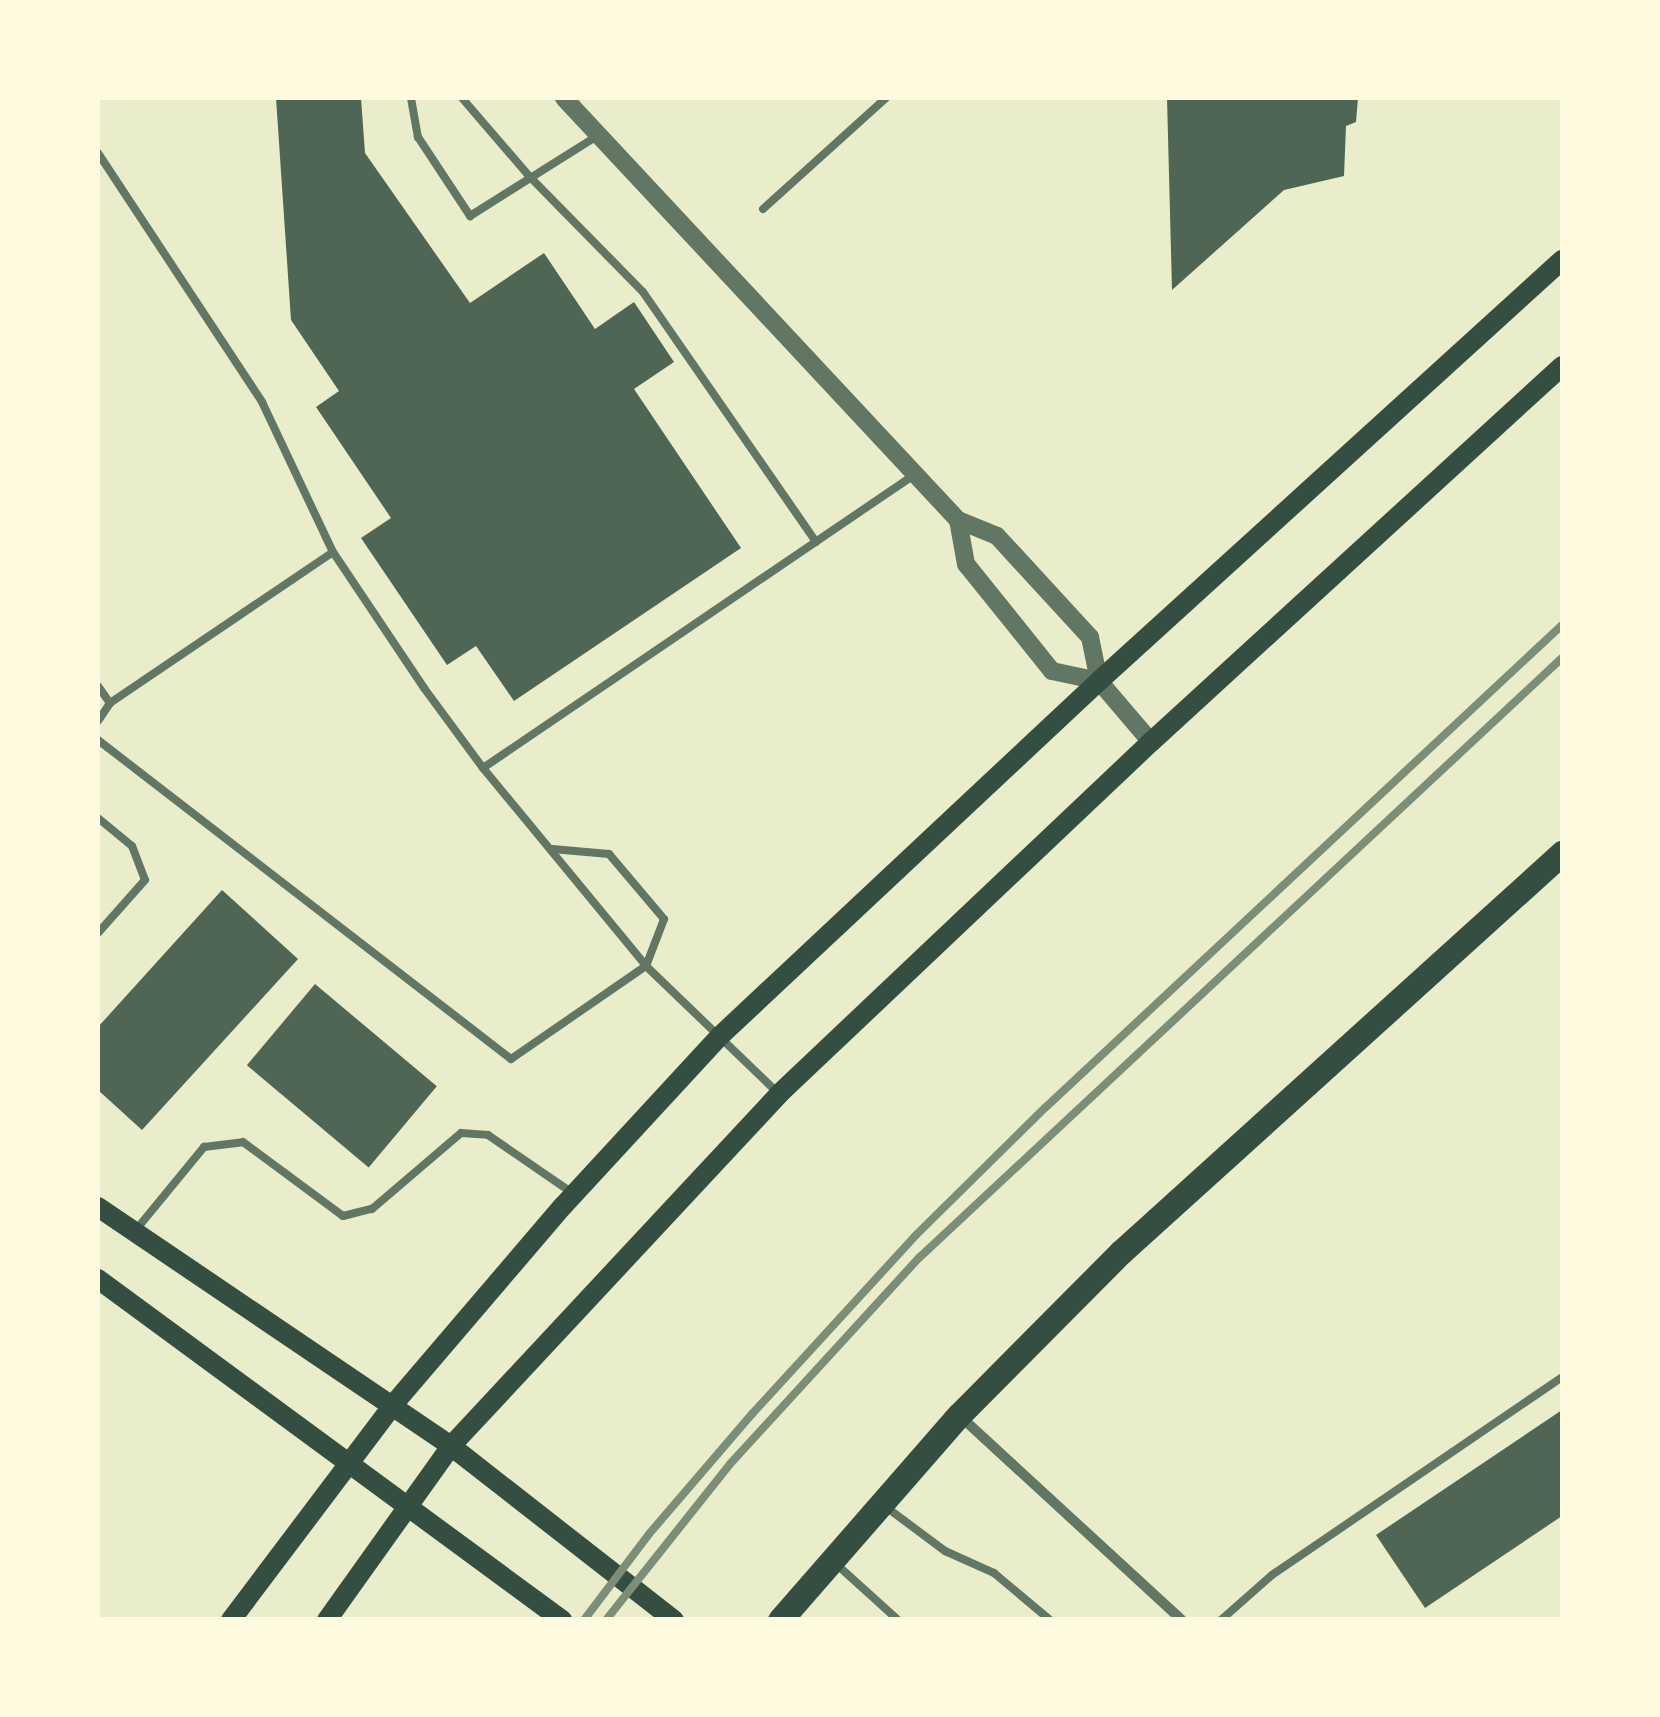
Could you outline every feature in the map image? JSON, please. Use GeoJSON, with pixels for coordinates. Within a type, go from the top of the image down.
{"type":"FeatureCollection","features":[{"type":"Feature","properties":{"kind":"main road"},"geometry":{"type":"LineString","coordinates":[[231,1620],[392,1406],[574,1194],[720,1036],[1099,681],[1562,260]]}},
{"type":"Feature","properties":{"kind":"main road"},"geometry":{"type":"LineString","coordinates":[[327,1620],[451,1446],[779,1094],[1150,742],[1562,366]]}},
{"type":"Feature","properties":{"kind":"main road"},"geometry":{"type":"LineString","coordinates":[[787,1611],[959,1415],[1121,1252],[1562,854]]}},
{"type":"Feature","properties":{"kind":"main road"},"geometry":{"type":"LineString","coordinates":[[98,1207],[451,1446],[674,1620]]}},
{"type":"Feature","properties":{"kind":"main road"},"geometry":{"type":"LineString","coordinates":[[98,1279],[410,1504],[562,1620]]}},
{"type":"Feature","properties":{"kind":"street"},"geometry":{"type":"LineString","coordinates":[[564,98],[958,520],[997,536],[1090,637],[1099,681],[1150,742]]}},
{"type":"Feature","properties":{"kind":"street"},"geometry":{"type":"LineString","coordinates":[[958,520],[966,564],[1052,671],[1099,681]]}},
{"type":"Feature","properties":{"kind":"street"},"geometry":{"type":"LineString","coordinates":[[959,1415],[1182,1620]]}},
{"type":"Feature","properties":{"kind":"lane"},"geometry":{"type":"LineString","coordinates":[[411,98],[418,136],[470,216],[598,135]]}},
{"type":"Feature","properties":{"kind":"lane"},"geometry":{"type":"LineString","coordinates":[[462,98],[529,176],[643,292],[816,542]]}},
{"type":"Feature","properties":{"kind":"lane"},"geometry":{"type":"LineString","coordinates":[[762,208],[886,98]]}},
{"type":"Feature","properties":{"kind":"lane"},"geometry":{"type":"LineString","coordinates":[[98,153],[262,402],[333,552],[483,768],[646,966],[779,1094]]}},
{"type":"Feature","properties":{"kind":"lane"},"geometry":{"type":"LineString","coordinates":[[483,768],[918,473]]}},
{"type":"Feature","properties":{"kind":"lane"},"geometry":{"type":"LineString","coordinates":[[98,721],[110,703],[333,552]]}},
{"type":"Feature","properties":{"kind":"lane"},"geometry":{"type":"LineString","coordinates":[[98,686],[110,703]]}},
{"type":"Feature","properties":{"kind":"lane"},"geometry":{"type":"LineString","coordinates":[[98,740],[511,1059],[646,966],[664,919],[608,854],[552,849]]}},
{"type":"Feature","properties":{"kind":"lane"},"geometry":{"type":"LineString","coordinates":[[98,818],[132,846],[144,880],[98,933]]}},
{"type":"Feature","properties":{"kind":"lane"},"geometry":{"type":"LineString","coordinates":[[133,1232],[204,1147],[243,1142],[343,1216],[372,1210],[461,1133],[488,1135],[574,1194]]}},
{"type":"Feature","properties":{"kind":"lane"},"geometry":{"type":"LineString","coordinates":[[1220,1620],[1272,1575],[1562,1377]]}},
{"type":"Feature","properties":{"kind":"lane"},"geometry":{"type":"LineString","coordinates":[[881,1504],[945,1551],[994,1573],[1050,1620]]}},
{"type":"Feature","properties":{"kind":"lane"},"geometry":{"type":"LineString","coordinates":[[832,1560],[898,1620]]}},
{"type":"Feature","properties":{"kind":"building"},"geometry":{"type":"Polygon","coordinates":[[[276,98],[361,98],[365,153],[470,303],[544,253],[595,329],[634,302],[674,362],[634,389],[741,548],[514,701],[476,646],[447,665],[361,538],[391,518],[316,407],[339,391],[291,320],[276,98]]]}},
{"type":"Feature","properties":{"kind":"building"},"geometry":{"type":"Polygon","coordinates":[[[1167,98],[1358,98],[1356,122],[1346,126],[1344,176],[1284,190],[1172,290],[1167,98]]]}},
{"type":"Feature","properties":{"kind":"building"},"geometry":{"type":"Polygon","coordinates":[[[222,890],[298,959],[142,1130],[98,1090],[98,1027],[222,890]]]}},
{"type":"Feature","properties":{"kind":"building"},"geometry":{"type":"Polygon","coordinates":[[[315,984],[437,1086],[369,1167],[247,1065],[315,984]]]}},
{"type":"Feature","properties":{"kind":"building"},"geometry":{"type":"Polygon","coordinates":[[[1562,1410],[1562,1516],[1425,1608],[1376,1535],[1562,1410]]]}},
{"type":"Feature","properties":{"kind":"railway"},"geometry":{"type":"LineString","coordinates":[[584,1620],[649,1534],[752,1414],[916,1235],[1046,1107],[1562,625]]}},
{"type":"Feature","properties":{"kind":"railway"},"geometry":{"type":"LineString","coordinates":[[606,1620],[730,1464],[920,1257],[1562,658]]}}]}
